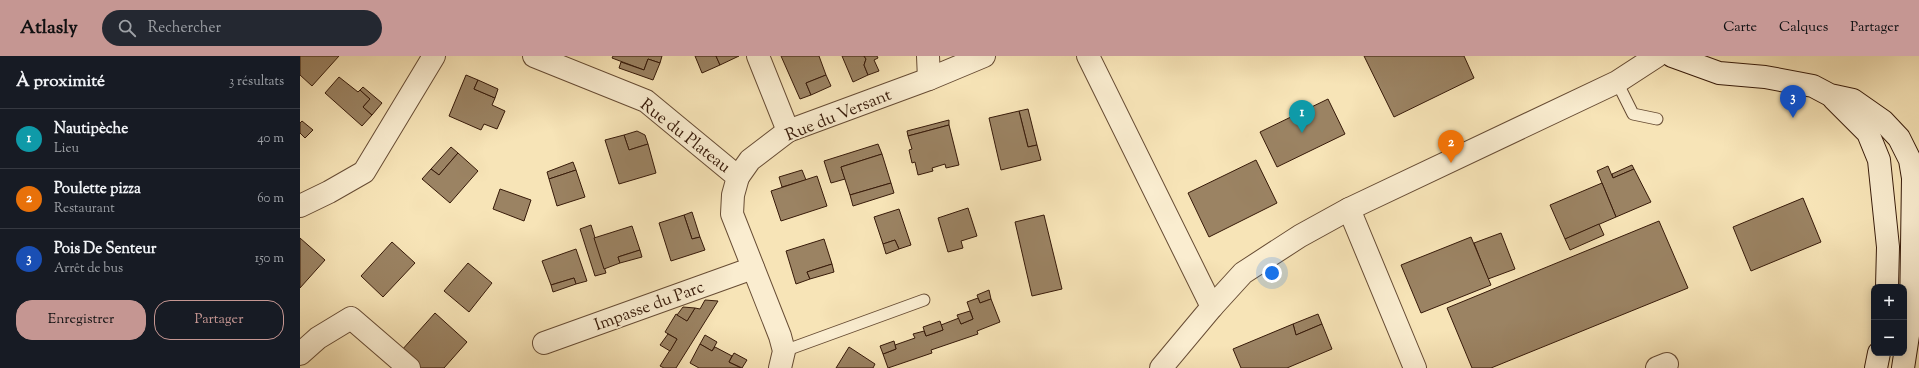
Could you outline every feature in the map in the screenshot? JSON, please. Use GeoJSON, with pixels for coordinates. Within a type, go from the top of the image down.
{"type":"FeatureCollection","features":[{"type":"Feature","properties":{"kind":"street"},"geometry":{"type":"LineString","coordinates":[[300,206],[329,192],[364,172],[434,56]]}},
{"type":"Feature","properties":{"kind":"street","name":"Rue du Plateau"},"geometry":{"type":"LineString","coordinates":[[534,56],[646,101],[738,177],[733,195],[732,214],[780,336],[782,360]]}},
{"type":"Feature","properties":{"kind":"street"},"geometry":{"type":"LineString","coordinates":[[758,56],[788,131]]}},
{"type":"Feature","properties":{"kind":"street"},"geometry":{"type":"LineString","coordinates":[[928,56],[929,79]]}},
{"type":"Feature","properties":{"kind":"street","name":"Rue du Versant"},"geometry":{"type":"LineString","coordinates":[[738,177],[750,160],[788,131],[929,79],[984,56]]}},
{"type":"Feature","properties":{"kind":"street"},"geometry":{"type":"LineString","coordinates":[[1088,56],[1212,306]]}},
{"type":"Feature","properties":{"kind":"street"},"geometry":{"type":"LineString","coordinates":[[1161,368],[1212,306],[1243,273],[1300,236],[1349,209],[1617,82],[1657,56]]}},
{"type":"Feature","properties":{"kind":"street"},"geometry":{"type":"LineString","coordinates":[[1672,56],[1719,73],[1765,78],[1813,86],[1830,95],[1853,100],[1883,121],[1899,138],[1910,160],[1913,178],[1916,250],[1911,316],[1904,368]]}},
{"type":"Feature","properties":{"kind":"street"},"geometry":{"type":"LineString","coordinates":[[1830,95],[1868,133],[1879,160],[1888,247],[1887,284]]}},
{"type":"Feature","properties":{"kind":"street"},"geometry":{"type":"LineString","coordinates":[[1349,209],[1415,368]]}},
{"type":"Feature","properties":{"kind":"street"},"geometry":{"type":"LineString","coordinates":[[1888,247],[1916,250]]}},
{"type":"Feature","properties":{"kind":"street","name":"Impasse du Parc"},"geometry":{"type":"LineString","coordinates":[[544,343],[753,268]]}},
{"type":"Feature","properties":{"kind":"street"},"geometry":{"type":"LineString","coordinates":[[300,354],[318,338],[351,318],[409,368]]}},
{"type":"Feature","properties":{"kind":"street"},"geometry":{"type":"LineString","coordinates":[[1876,368],[1878,356]]}},
{"type":"Feature","properties":{"kind":"lane"},"geometry":{"type":"LineString","coordinates":[[1617,82],[1633,114],[1657,119]]}},
{"type":"Feature","properties":{"kind":"lane"},"geometry":{"type":"LineString","coordinates":[[782,360],[924,300]]}},
{"type":"Feature","properties":{"kind":"building"},"geometry":{"type":"Polygon","coordinates":[[[300,56],[339,56],[312,86],[300,75],[300,56]]]}},
{"type":"Feature","properties":{"kind":"building"},"geometry":{"type":"Polygon","coordinates":[[[613,56],[662,56],[660,63],[648,59],[644,70],[612,58],[613,56]]]}},
{"type":"Feature","properties":{"kind":"building"},"geometry":{"type":"Polygon","coordinates":[[[695,56],[716,56],[720,65],[702,73],[695,56]]]}},
{"type":"Feature","properties":{"kind":"building"},"geometry":{"type":"Polygon","coordinates":[[[716,56],[739,56],[720,65],[716,56]]]}},
{"type":"Feature","properties":{"kind":"building"},"geometry":{"type":"Polygon","coordinates":[[[781,56],[819,56],[826,75],[806,83],[811,95],[800,99],[781,56]]]}},
{"type":"Feature","properties":{"kind":"building"},"geometry":{"type":"Polygon","coordinates":[[[842,56],[864,56],[866,59],[864,65],[868,75],[853,82],[842,56]]]}},
{"type":"Feature","properties":{"kind":"building"},"geometry":{"type":"Polygon","coordinates":[[[864,56],[877,56],[878,58],[874,60],[879,71],[868,75],[864,65],[866,59],[864,56]]]}},
{"type":"Feature","properties":{"kind":"building"},"geometry":{"type":"Polygon","coordinates":[[[1364,56],[1464,56],[1474,78],[1394,117],[1364,56]]]}},
{"type":"Feature","properties":{"kind":"building"},"geometry":{"type":"Polygon","coordinates":[[[648,59],[660,63],[653,80],[619,68],[621,62],[644,70],[648,59]]]}},
{"type":"Feature","properties":{"kind":"building"},"geometry":{"type":"Polygon","coordinates":[[[466,75],[478,80],[474,89],[495,98],[492,105],[505,111],[497,129],[484,124],[481,130],[449,116],[466,75]]]}},
{"type":"Feature","properties":{"kind":"building"},"geometry":{"type":"Polygon","coordinates":[[[826,75],[831,86],[811,95],[806,83],[826,75]]]}},
{"type":"Feature","properties":{"kind":"building"},"geometry":{"type":"Polygon","coordinates":[[[339,77],[358,92],[360,90],[370,99],[363,107],[372,115],[362,126],[325,93],[339,77]]]}},
{"type":"Feature","properties":{"kind":"building"},"geometry":{"type":"Polygon","coordinates":[[[478,80],[498,89],[495,98],[474,89],[478,80]]]}},
{"type":"Feature","properties":{"kind":"building"},"geometry":{"type":"Polygon","coordinates":[[[363,87],[382,103],[372,115],[363,107],[370,99],[360,90],[363,87]]]}},
{"type":"Feature","properties":{"kind":"building"},"geometry":{"type":"Polygon","coordinates":[[[1328,99],[1345,134],[1277,167],[1260,132],[1328,99]]]}},
{"type":"Feature","properties":{"kind":"building"},"geometry":{"type":"Polygon","coordinates":[[[1028,109],[1037,145],[1028,147],[1019,111],[1028,109]]]}},
{"type":"Feature","properties":{"kind":"building"},"geometry":{"type":"Polygon","coordinates":[[[1019,111],[1028,147],[1037,145],[1041,160],[1001,170],[989,118],[1019,111]]]}},
{"type":"Feature","properties":{"kind":"building"},"geometry":{"type":"Polygon","coordinates":[[[949,120],[949,125],[908,136],[907,131],[949,120]]]}},
{"type":"Feature","properties":{"kind":"building"},"geometry":{"type":"Polygon","coordinates":[[[302,121],[313,130],[305,138],[300,133],[300,123],[302,121]]]}},
{"type":"Feature","properties":{"kind":"building"},"geometry":{"type":"Polygon","coordinates":[[[949,125],[959,165],[946,168],[945,164],[932,168],[933,171],[918,175],[915,162],[912,163],[909,150],[912,149],[908,136],[949,125]]]}},
{"type":"Feature","properties":{"kind":"building"},"geometry":{"type":"Polygon","coordinates":[[[637,131],[645,135],[648,144],[629,150],[624,135],[637,131]]]}},
{"type":"Feature","properties":{"kind":"building"},"geometry":{"type":"Polygon","coordinates":[[[624,135],[629,150],[648,144],[656,173],[619,184],[605,140],[624,135]]]}},
{"type":"Feature","properties":{"kind":"building"},"geometry":{"type":"Polygon","coordinates":[[[878,144],[882,154],[841,167],[845,179],[831,183],[824,161],[878,144]]]}},
{"type":"Feature","properties":{"kind":"building"},"geometry":{"type":"Polygon","coordinates":[[[451,147],[458,153],[439,175],[431,169],[451,147]]]}},
{"type":"Feature","properties":{"kind":"building"},"geometry":{"type":"Polygon","coordinates":[[[458,153],[478,171],[450,203],[422,179],[431,169],[439,175],[458,153]]]}},
{"type":"Feature","properties":{"kind":"building"},"geometry":{"type":"Polygon","coordinates":[[[882,154],[891,183],[850,195],[841,167],[882,154]]]}},
{"type":"Feature","properties":{"kind":"building"},"geometry":{"type":"Polygon","coordinates":[[[1256,160],[1277,203],[1209,237],[1188,193],[1256,160]]]}},
{"type":"Feature","properties":{"kind":"building"},"geometry":{"type":"Polygon","coordinates":[[[573,162],[576,170],[549,179],[547,172],[573,162]]]}},
{"type":"Feature","properties":{"kind":"building"},"geometry":{"type":"Polygon","coordinates":[[[1632,165],[1634,169],[1613,178],[1612,174],[1632,165]]]}},
{"type":"Feature","properties":{"kind":"building"},"geometry":{"type":"Polygon","coordinates":[[[1608,166],[1613,178],[1634,169],[1651,202],[1616,217],[1597,171],[1608,166]]]}},
{"type":"Feature","properties":{"kind":"building"},"geometry":{"type":"Polygon","coordinates":[[[576,170],[585,197],[557,206],[549,179],[576,170]]]}},
{"type":"Feature","properties":{"kind":"building"},"geometry":{"type":"Polygon","coordinates":[[[802,170],[806,180],[782,187],[779,177],[802,170]]]}},
{"type":"Feature","properties":{"kind":"building"},"geometry":{"type":"Polygon","coordinates":[[[817,176],[827,206],[781,221],[771,191],[817,176]]]}},
{"type":"Feature","properties":{"kind":"building"},"geometry":{"type":"Polygon","coordinates":[[[891,183],[894,193],[853,206],[850,195],[891,183]]]}},
{"type":"Feature","properties":{"kind":"building"},"geometry":{"type":"Polygon","coordinates":[[[1602,183],[1616,217],[1565,239],[1550,205],[1602,183]]]}},
{"type":"Feature","properties":{"kind":"building"},"geometry":{"type":"Polygon","coordinates":[[[500,189],[531,200],[524,221],[493,209],[500,189]]]}},
{"type":"Feature","properties":{"kind":"building"},"geometry":{"type":"Polygon","coordinates":[[[1803,198],[1821,242],[1751,271],[1733,227],[1803,198]]]}},
{"type":"Feature","properties":{"kind":"building"},"geometry":{"type":"Polygon","coordinates":[[[968,208],[977,236],[961,241],[963,248],[948,252],[938,218],[968,208]]]}},
{"type":"Feature","properties":{"kind":"building"},"geometry":{"type":"Polygon","coordinates":[[[899,209],[911,245],[899,249],[895,240],[883,244],[874,217],[899,209]]]}},
{"type":"Feature","properties":{"kind":"building"},"geometry":{"type":"Polygon","coordinates":[[[692,212],[700,237],[692,239],[684,215],[692,212]]]}},
{"type":"Feature","properties":{"kind":"building"},"geometry":{"type":"Polygon","coordinates":[[[684,215],[692,239],[700,237],[705,250],[671,261],[659,223],[684,215]]]}},
{"type":"Feature","properties":{"kind":"building"},"geometry":{"type":"Polygon","coordinates":[[[1044,215],[1062,289],[1032,296],[1015,222],[1044,215]]]}},
{"type":"Feature","properties":{"kind":"building"},"geometry":{"type":"Polygon","coordinates":[[[1659,221],[1688,288],[1491,368],[1472,368],[1447,308],[1659,221]]]}},
{"type":"Feature","properties":{"kind":"building"},"geometry":{"type":"Polygon","coordinates":[[[1599,224],[1604,235],[1570,250],[1565,239],[1599,224]]]}},
{"type":"Feature","properties":{"kind":"building"},"geometry":{"type":"Polygon","coordinates":[[[591,225],[606,273],[595,276],[580,229],[591,225]]]}},
{"type":"Feature","properties":{"kind":"building"},"geometry":{"type":"Polygon","coordinates":[[[632,226],[640,250],[618,257],[620,263],[604,269],[594,238],[632,226]]]}},
{"type":"Feature","properties":{"kind":"building"},"geometry":{"type":"Polygon","coordinates":[[[1501,233],[1515,269],[1488,279],[1474,243],[1501,233]]]}},
{"type":"Feature","properties":{"kind":"building"},"geometry":{"type":"Polygon","coordinates":[[[1471,237],[1491,285],[1421,313],[1401,265],[1471,237]]]}},
{"type":"Feature","properties":{"kind":"building"},"geometry":{"type":"Polygon","coordinates":[[[300,238],[325,260],[300,288],[300,238]]]}},
{"type":"Feature","properties":{"kind":"building"},"geometry":{"type":"Polygon","coordinates":[[[824,239],[832,264],[807,272],[810,279],[796,284],[786,251],[824,239]]]}},
{"type":"Feature","properties":{"kind":"building"},"geometry":{"type":"Polygon","coordinates":[[[895,240],[899,249],[886,254],[883,244],[895,240]]]}},
{"type":"Feature","properties":{"kind":"building"},"geometry":{"type":"Polygon","coordinates":[[[392,242],[415,263],[383,297],[361,276],[392,242]]]}},
{"type":"Feature","properties":{"kind":"building"},"geometry":{"type":"Polygon","coordinates":[[[576,249],[587,281],[576,284],[574,278],[551,285],[542,261],[576,249]]]}},
{"type":"Feature","properties":{"kind":"building"},"geometry":{"type":"Polygon","coordinates":[[[640,250],[642,257],[620,263],[618,257],[640,250]]]}},
{"type":"Feature","properties":{"kind":"building"},"geometry":{"type":"Polygon","coordinates":[[[468,263],[492,283],[469,312],[444,291],[468,263]]]}},
{"type":"Feature","properties":{"kind":"building"},"geometry":{"type":"Polygon","coordinates":[[[832,264],[834,272],[810,279],[807,272],[832,264]]]}},
{"type":"Feature","properties":{"kind":"building"},"geometry":{"type":"Polygon","coordinates":[[[574,278],[576,284],[553,292],[551,285],[574,278]]]}},
{"type":"Feature","properties":{"kind":"building"},"geometry":{"type":"Polygon","coordinates":[[[989,290],[991,299],[980,303],[977,295],[989,290]]]}},
{"type":"Feature","properties":{"kind":"building"},"geometry":{"type":"Polygon","coordinates":[[[978,298],[980,303],[991,299],[1000,322],[977,331],[978,334],[931,350],[932,353],[888,368],[883,354],[896,349],[895,345],[915,338],[913,334],[924,331],[926,336],[943,330],[941,325],[959,318],[961,324],[973,319],[967,302],[978,298]]]}},
{"type":"Feature","properties":{"kind":"building"},"geometry":{"type":"Polygon","coordinates":[[[705,300],[718,301],[676,368],[664,368],[660,366],[677,339],[665,332],[676,314],[687,321],[695,308],[700,309],[705,300]]]}},
{"type":"Feature","properties":{"kind":"building"},"geometry":{"type":"Polygon","coordinates":[[[683,307],[695,308],[687,321],[677,315],[683,307]]]}},
{"type":"Feature","properties":{"kind":"building"},"geometry":{"type":"Polygon","coordinates":[[[970,311],[973,319],[961,324],[957,315],[970,311]]]}},
{"type":"Feature","properties":{"kind":"building"},"geometry":{"type":"Polygon","coordinates":[[[435,313],[467,342],[444,368],[420,368],[401,351],[435,313]]]}},
{"type":"Feature","properties":{"kind":"building"},"geometry":{"type":"Polygon","coordinates":[[[1318,314],[1322,324],[1296,335],[1293,324],[1318,314]]]}},
{"type":"Feature","properties":{"kind":"building"},"geometry":{"type":"Polygon","coordinates":[[[940,321],[943,330],[926,336],[923,327],[940,321]]]}},
{"type":"Feature","properties":{"kind":"building"},"geometry":{"type":"Polygon","coordinates":[[[1293,324],[1296,335],[1322,324],[1332,349],[1287,368],[1241,368],[1233,349],[1293,324]]]}},
{"type":"Feature","properties":{"kind":"building"},"geometry":{"type":"Polygon","coordinates":[[[668,334],[677,339],[670,351],[660,345],[668,334]]]}},
{"type":"Feature","properties":{"kind":"building"},"geometry":{"type":"Polygon","coordinates":[[[705,335],[717,342],[712,351],[700,344],[705,335]]]}},
{"type":"Feature","properties":{"kind":"building"},"geometry":{"type":"Polygon","coordinates":[[[894,341],[896,349],[883,354],[880,346],[894,341]]]}},
{"type":"Feature","properties":{"kind":"building"},"geometry":{"type":"Polygon","coordinates":[[[700,344],[712,351],[715,347],[732,356],[729,362],[741,368],[699,368],[690,363],[700,344]]]}},
{"type":"Feature","properties":{"kind":"building"},"geometry":{"type":"Polygon","coordinates":[[[849,347],[875,364],[873,368],[836,368],[849,347]]]}},
{"type":"Feature","properties":{"kind":"building"},"geometry":{"type":"Polygon","coordinates":[[[734,353],[747,360],[742,368],[729,362],[734,353]]]}},
{"type":"Feature","properties":{"kind":"place","name":"Pois De Senteur"},"geometry":{"type":"Point","coordinates":[1793,118]}},
{"type":"Feature","properties":{"kind":"place","name":"Nautipèche"},"geometry":{"type":"Point","coordinates":[1302,133]}},
{"type":"Feature","properties":{"kind":"place","name":"Poulette pizza"},"geometry":{"type":"Point","coordinates":[1451,163]}}]}
